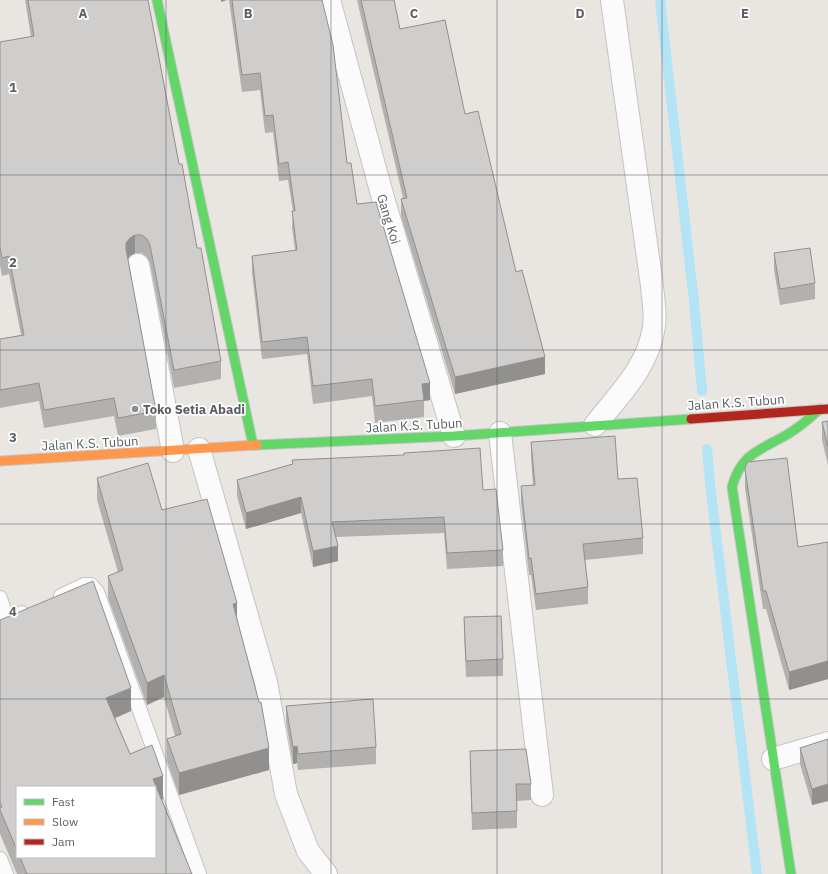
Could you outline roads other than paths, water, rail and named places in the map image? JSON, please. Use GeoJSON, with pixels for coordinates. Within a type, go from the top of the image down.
{"type":"FeatureCollection","features":[{"type":"Feature","properties":{"kind":"street"},"geometry":{"type":"LineString","coordinates":[[157,0],[253,445]]}},
{"type":"Feature","properties":{"kind":"street","name":"Gang Koi"},"geometry":{"type":"LineString","coordinates":[[329,0],[383,198],[454,436]]}},
{"type":"Feature","properties":{"kind":"street"},"geometry":{"type":"LineString","coordinates":[[595,425],[637,372],[650,348],[655,324],[652,286],[612,0]]}},
{"type":"Feature","properties":{"kind":"street"},"geometry":{"type":"LineString","coordinates":[[138,265],[173,451]]}},
{"type":"Feature","properties":{"kind":"street"},"geometry":{"type":"LineString","coordinates":[[791,874],[772,759],[732,487],[734,477],[739,466],[747,457],[791,432],[824,409]]}},
{"type":"Feature","properties":{"kind":"street","name":"Jalan K.S. Tubun"},"geometry":{"type":"LineString","coordinates":[[0,461],[253,445],[454,436],[824,409]]}},
{"type":"Feature","properties":{"kind":"street"},"geometry":{"type":"LineString","coordinates":[[500,433],[542,795]]}},
{"type":"Feature","properties":{"kind":"street"},"geometry":{"type":"LineString","coordinates":[[199,449],[266,682],[286,794],[308,851],[326,874]]}},
{"type":"Feature","properties":{"kind":"street"},"geometry":{"type":"LineString","coordinates":[[772,759],[828,743]]}},
{"type":"Feature","properties":{"kind":"lane"},"geometry":{"type":"LineString","coordinates":[[49,601],[84,585],[91,585],[97,592],[199,874]]}},
{"type":"Feature","properties":{"kind":"lane"},"geometry":{"type":"LineString","coordinates":[[0,598],[3,622],[35,607]]}},
{"type":"Feature","properties":{"kind":"lane"},"geometry":{"type":"LineString","coordinates":[[0,859],[6,874]]}},
{"type":"Feature","properties":{"kind":"waterway"},"geometry":{"type":"LineString","coordinates":[[660,0],[694,302],[702,391]]}},
{"type":"Feature","properties":{"kind":"waterway"},"geometry":{"type":"LineString","coordinates":[[707,449],[757,874]]}},
{"type":"Feature","properties":{"kind":"place","name":"Toko Setia Abadi"},"geometry":{"type":"Point","coordinates":[135,409]}}]}
